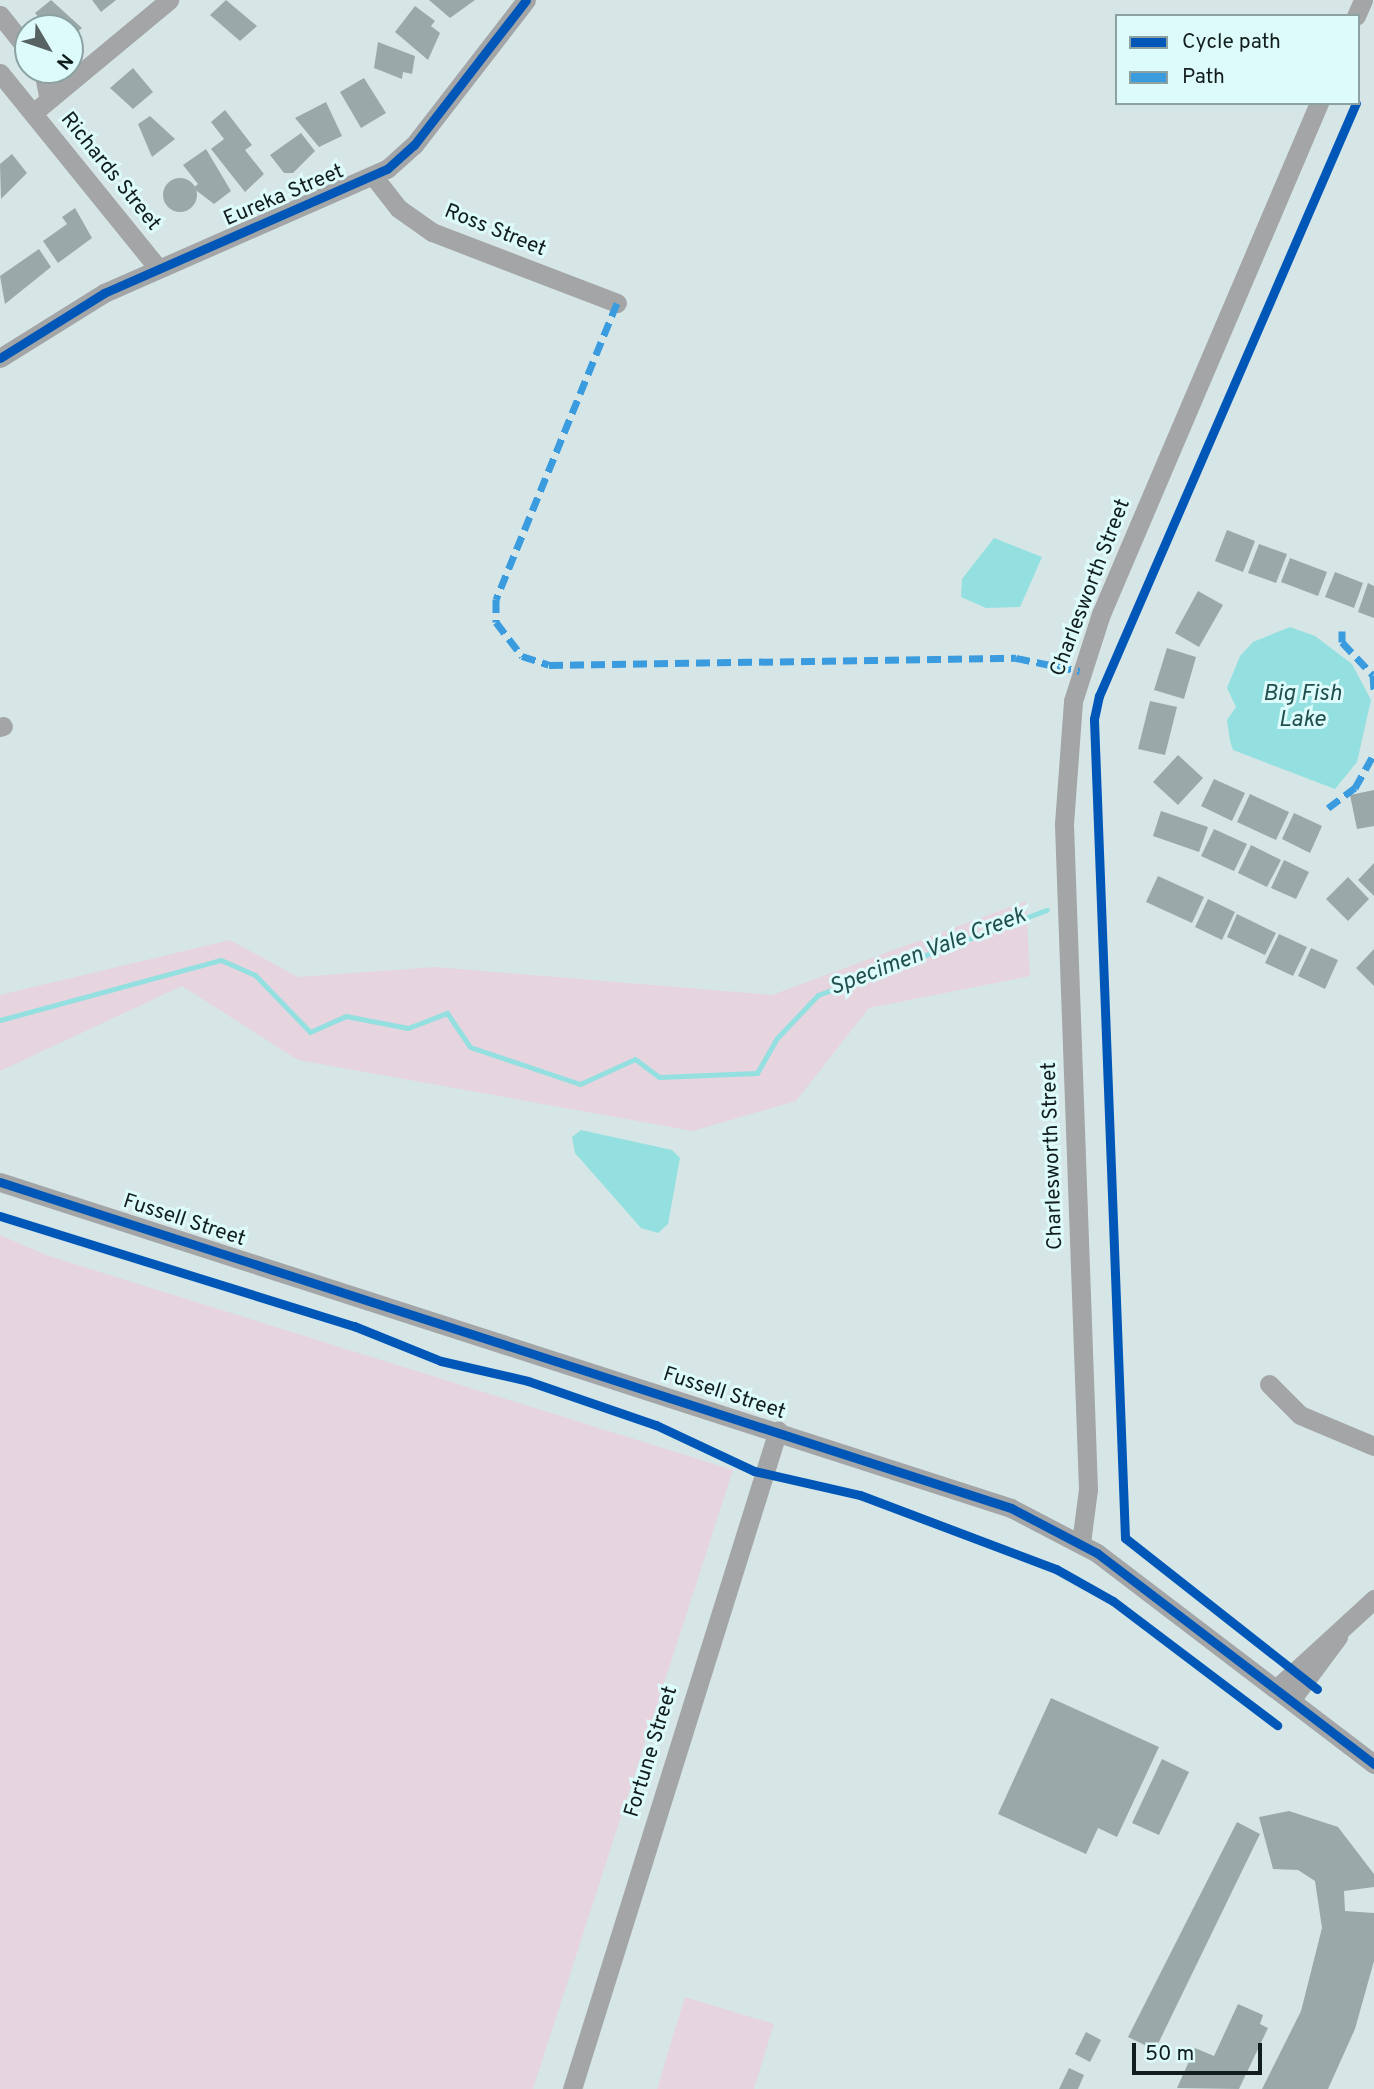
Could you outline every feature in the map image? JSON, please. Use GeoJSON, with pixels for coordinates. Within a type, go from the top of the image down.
{"type":"FeatureCollection","features":[{"type":"Feature","properties":{"kind":"street"},"geometry":{"type":"LineString","coordinates":[[33,113],[48,95],[169,0]]}},
{"type":"Feature","properties":{"kind":"street","name":"Eureka Street"},"geometry":{"type":"LineString","coordinates":[[0,358],[104,293],[374,177],[414,145],[526,0]]}},
{"type":"Feature","properties":{"kind":"street"},"geometry":{"type":"LineString","coordinates":[[0,15],[14,32]]}},
{"type":"Feature","properties":{"kind":"street","name":"Richards Street"},"geometry":{"type":"LineString","coordinates":[[0,73],[158,268]]}},
{"type":"Feature","properties":{"kind":"street","name":"Richards Street"},"geometry":{"type":"LineString","coordinates":[[46,84],[48,95]]}},
{"type":"Feature","properties":{"kind":"street","name":"Charlesworth Street"},"geometry":{"type":"LineString","coordinates":[[1081,1543],[1088,1499],[1064,824],[1073,701],[1101,614],[1318,105]]}},
{"type":"Feature","properties":{"kind":"street","name":"Ross Street"},"geometry":{"type":"LineString","coordinates":[[374,177],[397,208],[432,232],[617,303]]}},
{"type":"Feature","properties":{"kind":"street","name":"Fussell Street"},"geometry":{"type":"LineString","coordinates":[[0,1182],[778,1430],[1011,1508],[1081,1543],[1374,1764]]}},
{"type":"Feature","properties":{"kind":"street"},"geometry":{"type":"LineString","coordinates":[[1269,1384],[1300,1415],[1374,1446]]}},
{"type":"Feature","properties":{"kind":"street","name":"Fortune Street"},"geometry":{"type":"LineString","coordinates":[[572,2089],[778,1430]]}},
{"type":"Feature","properties":{"kind":"street"},"geometry":{"type":"LineString","coordinates":[[1284,1694],[1311,1650],[1349,1622],[1374,1599]]}},
{"type":"Feature","properties":{"kind":"shaded area"},"geometry":{"type":"Polygon","coordinates":[[[1026,901],[1030,976],[869,1008],[796,1101],[693,1131],[298,1060],[182,986],[0,1071],[0,995],[230,940],[298,977],[435,967],[772,995],[1026,901]]]}},
{"type":"Feature","properties":{"kind":"shaded area"},"geometry":{"type":"Polygon","coordinates":[[[0,1235],[49,1256],[733,1470],[533,2089],[0,2089],[0,1235]]]}},
{"type":"Feature","properties":{"kind":"shaded area"},"geometry":{"type":"Polygon","coordinates":[[[685,1997],[774,2024],[754,2089],[657,2089],[685,1997]]]}},
{"type":"Feature","properties":{"kind":"water"},"geometry":{"type":"Polygon","coordinates":[[[994,538],[1042,557],[1020,607],[986,608],[961,597],[962,579],[994,538]]]}},
{"type":"Feature","properties":{"kind":"water","name":"Big Fish Lake"},"geometry":{"type":"Polygon","coordinates":[[[1290,627],[1315,636],[1352,664],[1371,700],[1357,762],[1335,789],[1233,750],[1230,741],[1227,720],[1236,707],[1227,688],[1240,656],[1253,642],[1290,627]]]}},
{"type":"Feature","properties":{"kind":"water"},"geometry":{"type":"Polygon","coordinates":[[[581,1130],[672,1150],[680,1158],[668,1224],[658,1233],[641,1228],[575,1153],[572,1137],[581,1130]]]}},
{"type":"Feature","properties":{"kind":"building"},"geometry":{"type":"Polygon","coordinates":[[[51,0],[66,14],[36,14],[51,0]]]}},
{"type":"Feature","properties":{"kind":"building"},"geometry":{"type":"Polygon","coordinates":[[[92,0],[116,0],[101,12],[92,0]]]}},
{"type":"Feature","properties":{"kind":"building"},"geometry":{"type":"Polygon","coordinates":[[[226,0],[257,26],[240,41],[210,15],[226,0]]]}},
{"type":"Feature","properties":{"kind":"building"},"geometry":{"type":"Polygon","coordinates":[[[429,0],[475,0],[450,18],[429,0]]]}},
{"type":"Feature","properties":{"kind":"building"},"geometry":{"type":"Polygon","coordinates":[[[415,6],[435,21],[431,26],[440,33],[428,60],[395,32],[415,6]]]}},
{"type":"Feature","properties":{"kind":"building"},"geometry":{"type":"Polygon","coordinates":[[[378,42],[415,56],[412,74],[403,72],[402,79],[374,68],[378,42]]]}},
{"type":"Feature","properties":{"kind":"building"},"geometry":{"type":"Polygon","coordinates":[[[133,68],[153,92],[133,109],[110,88],[133,68]]]}},
{"type":"Feature","properties":{"kind":"building"},"geometry":{"type":"Polygon","coordinates":[[[364,78],[386,113],[361,128],[340,92],[364,78]]]}},
{"type":"Feature","properties":{"kind":"building"},"geometry":{"type":"Polygon","coordinates":[[[326,102],[342,136],[319,147],[295,118],[326,102]]]}},
{"type":"Feature","properties":{"kind":"building"},"geometry":{"type":"Polygon","coordinates":[[[225,110],[252,145],[245,150],[264,174],[245,192],[211,149],[224,139],[211,122],[225,110]]]}},
{"type":"Feature","properties":{"kind":"building"},"geometry":{"type":"Polygon","coordinates":[[[150,116],[175,139],[152,157],[138,124],[150,116]]]}},
{"type":"Feature","properties":{"kind":"building"},"geometry":{"type":"Polygon","coordinates":[[[301,133],[315,151],[293,173],[284,173],[270,155],[301,133]]]}},
{"type":"Feature","properties":{"kind":"building"},"geometry":{"type":"Polygon","coordinates":[[[206,149],[231,191],[214,204],[193,188],[198,184],[183,165],[206,149]]]}},
{"type":"Feature","properties":{"kind":"building"},"geometry":{"type":"Polygon","coordinates":[[[12,154],[27,173],[1,199],[0,164],[12,154]]]}},
{"type":"Feature","properties":{"kind":"building"},"geometry":{"type":"Polygon","coordinates":[[[180,178],[192,183],[197,195],[192,207],[180,212],[168,207],[163,195],[168,183],[180,178]]]}},
{"type":"Feature","properties":{"kind":"building"},"geometry":{"type":"Polygon","coordinates":[[[75,208],[92,238],[58,263],[43,241],[67,224],[62,217],[75,208]]]}},
{"type":"Feature","properties":{"kind":"building"},"geometry":{"type":"Polygon","coordinates":[[[39,249],[51,267],[5,304],[0,276],[39,249]]]}},
{"type":"Feature","properties":{"kind":"building"},"geometry":{"type":"Polygon","coordinates":[[[1227,530],[1255,541],[1243,572],[1215,561],[1227,530]]]}},
{"type":"Feature","properties":{"kind":"building"},"geometry":{"type":"Polygon","coordinates":[[[1259,544],[1287,554],[1276,583],[1248,573],[1259,544]]]}},
{"type":"Feature","properties":{"kind":"building"},"geometry":{"type":"Polygon","coordinates":[[[1290,558],[1327,572],[1318,596],[1281,582],[1290,558]]]}},
{"type":"Feature","properties":{"kind":"building"},"geometry":{"type":"Polygon","coordinates":[[[1335,572],[1363,583],[1354,608],[1325,597],[1335,572]]]}},
{"type":"Feature","properties":{"kind":"building"},"geometry":{"type":"Polygon","coordinates":[[[1368,583],[1374,586],[1374,618],[1358,612],[1368,583]]]}},
{"type":"Feature","properties":{"kind":"building"},"geometry":{"type":"Polygon","coordinates":[[[1198,591],[1223,605],[1199,647],[1175,633],[1198,591]]]}},
{"type":"Feature","properties":{"kind":"building"},"geometry":{"type":"Polygon","coordinates":[[[1167,648],[1196,657],[1184,699],[1154,690],[1167,648]]]}},
{"type":"Feature","properties":{"kind":"building"},"geometry":{"type":"Polygon","coordinates":[[[1150,701],[1177,707],[1165,755],[1138,749],[1150,701]]]}},
{"type":"Feature","properties":{"kind":"building"},"geometry":{"type":"Polygon","coordinates":[[[1178,755],[1203,778],[1178,805],[1153,782],[1178,755]]]}},
{"type":"Feature","properties":{"kind":"building"},"geometry":{"type":"Polygon","coordinates":[[[1214,779],[1245,793],[1232,821],[1201,806],[1214,779]]]}},
{"type":"Feature","properties":{"kind":"building"},"geometry":{"type":"Polygon","coordinates":[[[1374,790],[1374,826],[1357,829],[1350,795],[1374,790]]]}},
{"type":"Feature","properties":{"kind":"building"},"geometry":{"type":"Polygon","coordinates":[[[1250,794],[1289,812],[1276,840],[1237,822],[1250,794]]]}},
{"type":"Feature","properties":{"kind":"building"},"geometry":{"type":"Polygon","coordinates":[[[1161,811],[1208,827],[1199,852],[1153,836],[1161,811]]]}},
{"type":"Feature","properties":{"kind":"building"},"geometry":{"type":"Polygon","coordinates":[[[1294,813],[1322,826],[1310,853],[1282,839],[1294,813]]]}},
{"type":"Feature","properties":{"kind":"building"},"geometry":{"type":"Polygon","coordinates":[[[1214,829],[1247,844],[1234,871],[1201,856],[1214,829]]]}},
{"type":"Feature","properties":{"kind":"building"},"geometry":{"type":"Polygon","coordinates":[[[1251,845],[1281,860],[1267,887],[1238,873],[1251,845]]]}},
{"type":"Feature","properties":{"kind":"building"},"geometry":{"type":"Polygon","coordinates":[[[1284,860],[1309,872],[1296,899],[1271,888],[1284,860]]]}},
{"type":"Feature","properties":{"kind":"building"},"geometry":{"type":"Polygon","coordinates":[[[1374,863],[1374,896],[1358,880],[1374,863]]]}},
{"type":"Feature","properties":{"kind":"building"},"geometry":{"type":"Polygon","coordinates":[[[1158,876],[1204,897],[1192,923],[1146,902],[1158,876]]]}},
{"type":"Feature","properties":{"kind":"building"},"geometry":{"type":"Polygon","coordinates":[[[1348,877],[1369,899],[1348,921],[1326,899],[1348,877]]]}},
{"type":"Feature","properties":{"kind":"building"},"geometry":{"type":"Polygon","coordinates":[[[1208,899],[1235,912],[1222,940],[1195,927],[1208,899]]]}},
{"type":"Feature","properties":{"kind":"building"},"geometry":{"type":"Polygon","coordinates":[[[1237,914],[1276,933],[1265,955],[1227,937],[1237,914]]]}},
{"type":"Feature","properties":{"kind":"building"},"geometry":{"type":"Polygon","coordinates":[[[1279,934],[1307,947],[1293,976],[1265,963],[1279,934]]]}},
{"type":"Feature","properties":{"kind":"building"},"geometry":{"type":"Polygon","coordinates":[[[1311,948],[1338,960],[1325,989],[1298,976],[1311,948]]]}},
{"type":"Feature","properties":{"kind":"building"},"geometry":{"type":"Polygon","coordinates":[[[1374,949],[1374,986],[1356,968],[1374,949]]]}},
{"type":"Feature","properties":{"kind":"building"},"geometry":{"type":"Polygon","coordinates":[[[1051,1698],[1159,1747],[1117,1837],[1098,1828],[1086,1854],[998,1814],[1051,1698]]]}},
{"type":"Feature","properties":{"kind":"building"},"geometry":{"type":"Polygon","coordinates":[[[1162,1759],[1189,1772],[1159,1835],[1132,1823],[1162,1759]]]}},
{"type":"Feature","properties":{"kind":"building"},"geometry":{"type":"Polygon","coordinates":[[[1289,1811],[1338,1827],[1374,1874],[1374,1887],[1344,1891],[1345,1911],[1374,1913],[1374,1961],[1355,2029],[1328,2089],[1262,2089],[1301,2011],[1322,1928],[1315,1881],[1298,1870],[1273,1869],[1259,1817],[1289,1811]]]}},
{"type":"Feature","properties":{"kind":"building"},"geometry":{"type":"Polygon","coordinates":[[[1237,1822],[1260,1834],[1155,2050],[1128,2037],[1237,1822]]]}},
{"type":"Feature","properties":{"kind":"building"},"geometry":{"type":"Polygon","coordinates":[[[1238,2004],[1263,2015],[1260,2024],[1268,2028],[1239,2089],[1177,2088],[1195,2048],[1214,2056],[1238,2004]]]}},
{"type":"Feature","properties":{"kind":"building"},"geometry":{"type":"Polygon","coordinates":[[[1086,2032],[1101,2040],[1090,2062],[1075,2054],[1086,2032]]]}},
{"type":"Feature","properties":{"kind":"building"},"geometry":{"type":"Polygon","coordinates":[[[1069,2068],[1084,2075],[1078,2089],[1059,2089],[1069,2068]]]}},
{"type":"Feature","properties":{"kind":"waterway","name":"Specimen Vale Creek"},"geometry":{"type":"LineString","coordinates":[[0,1020],[221,960],[255,975],[310,1032],[346,1016],[408,1028],[447,1013],[470,1047],[580,1084],[635,1059],[659,1077],[757,1073],[777,1038],[818,995],[1047,910]]}},
{"type":"Feature","properties":{"kind":"marked path"},"geometry":{"type":"LineString","coordinates":[[617,303],[496,599],[496,622],[522,656],[549,665],[1016,658],[1080,671]]}},
{"type":"Feature","properties":{"kind":"marked path"},"geometry":{"type":"LineString","coordinates":[[1342,631],[1342,642],[1373,675],[1374,691]]}},
{"type":"Feature","properties":{"kind":"marked path"},"geometry":{"type":"LineString","coordinates":[[1328,808],[1355,788],[1374,754]]}},
{"type":"Feature","properties":{"kind":"cycle path"},"geometry":{"type":"LineString","coordinates":[[0,358],[104,293],[387,169],[414,145],[526,0]]}},
{"type":"Feature","properties":{"kind":"cycle path"},"geometry":{"type":"LineString","coordinates":[[1317,1689],[1125,1538],[1094,719],[1099,696],[1355,105]]}},
{"type":"Feature","properties":{"kind":"cycle path"},"geometry":{"type":"LineString","coordinates":[[0,1182],[1011,1508],[1097,1553],[1374,1764]]}},
{"type":"Feature","properties":{"kind":"cycle path"},"geometry":{"type":"LineString","coordinates":[[0,1216],[354,1326],[441,1361],[528,1381],[656,1425],[754,1471],[860,1495],[1056,1569],[1113,1601],[1277,1725]]}}]}
